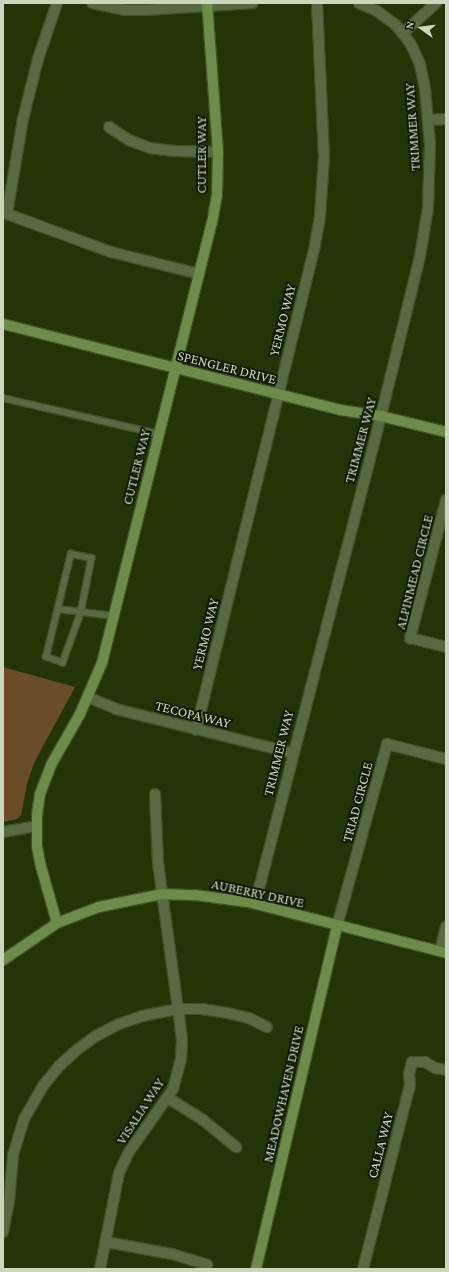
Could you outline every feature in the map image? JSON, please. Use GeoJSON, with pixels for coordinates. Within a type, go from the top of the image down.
{"type":"FeatureCollection","features":[{"type":"Feature","properties":{"kind":"street"},"geometry":{"type":"LineString","coordinates":[[57,3],[38,59],[26,105],[12,174],[7,214],[111,252],[199,274]]}},
{"type":"Feature","properties":{"kind":"street"},"geometry":{"type":"LineString","coordinates":[[92,3],[124,10],[253,3]]}},
{"type":"Feature","properties":{"kind":"street","name":"YERMO WAY"},"geometry":{"type":"LineString","coordinates":[[196,730],[315,245],[322,201],[324,150],[317,3]]}},
{"type":"Feature","properties":{"kind":"street","name":"TRIMMER WAY"},"geometry":{"type":"LineString","coordinates":[[255,904],[381,416],[420,256],[426,224],[430,176],[428,120],[420,64],[403,33],[382,14],[359,3]]}},
{"type":"Feature","properties":{"kind":"street"},"geometry":{"type":"LineString","coordinates":[[403,33],[436,3]]}},
{"type":"Feature","properties":{"kind":"street","name":"CUTLER WAY"},"geometry":{"type":"LineString","coordinates":[[57,923],[41,867],[37,846],[36,826],[40,794],[46,774],[88,697],[102,663],[212,223],[217,194],[218,152],[208,5]]}},
{"type":"Feature","properties":{"kind":"street"},"geometry":{"type":"LineString","coordinates":[[428,120],[446,119]]}},
{"type":"Feature","properties":{"kind":"street"},"geometry":{"type":"LineString","coordinates":[[109,127],[129,140],[150,148],[174,151],[218,152]]}},
{"type":"Feature","properties":{"kind":"street","name":"SPENGLER DRIVE"},"geometry":{"type":"LineString","coordinates":[[3,324],[340,410],[381,416],[446,432]]}},
{"type":"Feature","properties":{"kind":"street","name":"ALPINMEAD CIRCLE"},"geometry":{"type":"LineString","coordinates":[[446,500],[410,638],[446,647]]}},
{"type":"Feature","properties":{"kind":"street","name":"TECOPA WAY"},"geometry":{"type":"LineString","coordinates":[[88,697],[116,709],[293,753]]}},
{"type":"Feature","properties":{"kind":"street","name":"TRIAD CIRCLE"},"geometry":{"type":"LineString","coordinates":[[337,926],[387,744],[446,759]]}},
{"type":"Feature","properties":{"kind":"street","name":"VISALIA WAY"},"geometry":{"type":"LineString","coordinates":[[100,1269],[116,1184],[124,1162],[168,1098],[177,1080],[181,1060],[182,1040],[158,863],[155,794]]}},
{"type":"Feature","properties":{"kind":"street"},"geometry":{"type":"LineString","coordinates":[[3,832],[36,826]]}},
{"type":"Feature","properties":{"kind":"street","name":"AUBERRY DRIVE"},"geometry":{"type":"LineString","coordinates":[[3,960],[57,923],[99,907],[162,894],[224,898],[255,904],[443,952]]}},
{"type":"Feature","properties":{"kind":"street","name":"MEADOWHAVEN DRIVE"},"geometry":{"type":"LineString","coordinates":[[256,1269],[337,926]]}},
{"type":"Feature","properties":{"kind":"street"},"geometry":{"type":"LineString","coordinates":[[443,952],[446,927]]}},
{"type":"Feature","properties":{"kind":"street"},"geometry":{"type":"LineString","coordinates":[[3,1232],[16,1143],[30,1107],[51,1076],[78,1049],[113,1027],[142,1016],[178,1009],[202,1009],[227,1012],[248,1018],[267,1027]]}},
{"type":"Feature","properties":{"kind":"street","name":"CALLA WAY"},"geometry":{"type":"LineString","coordinates":[[363,1269],[410,1084],[409,1074],[412,1062],[425,1062],[434,1068],[446,1070]]}},
{"type":"Feature","properties":{"kind":"street"},"geometry":{"type":"LineString","coordinates":[[168,1098],[203,1120],[236,1147]]}},
{"type":"Feature","properties":{"kind":"street"},"geometry":{"type":"LineString","coordinates":[[106,1242],[172,1254],[207,1265]]}},
{"type":"Feature","properties":{"kind":"lane"},"geometry":{"type":"LineString","coordinates":[[3,398],[159,434]]}},
{"type":"Feature","properties":{"kind":"lane"},"geometry":{"type":"LineString","coordinates":[[71,554],[92,558],[81,613],[63,663],[46,657],[71,554]]}},
{"type":"Feature","properties":{"kind":"lane"},"geometry":{"type":"LineString","coordinates":[[58,609],[114,616]]}},
{"type":"Feature","properties":{"kind":"shaded area"},"geometry":{"type":"Polygon","coordinates":[[[3,667],[75,687],[34,763],[27,784],[21,815],[17,819],[3,822],[3,667]]]}}]}
